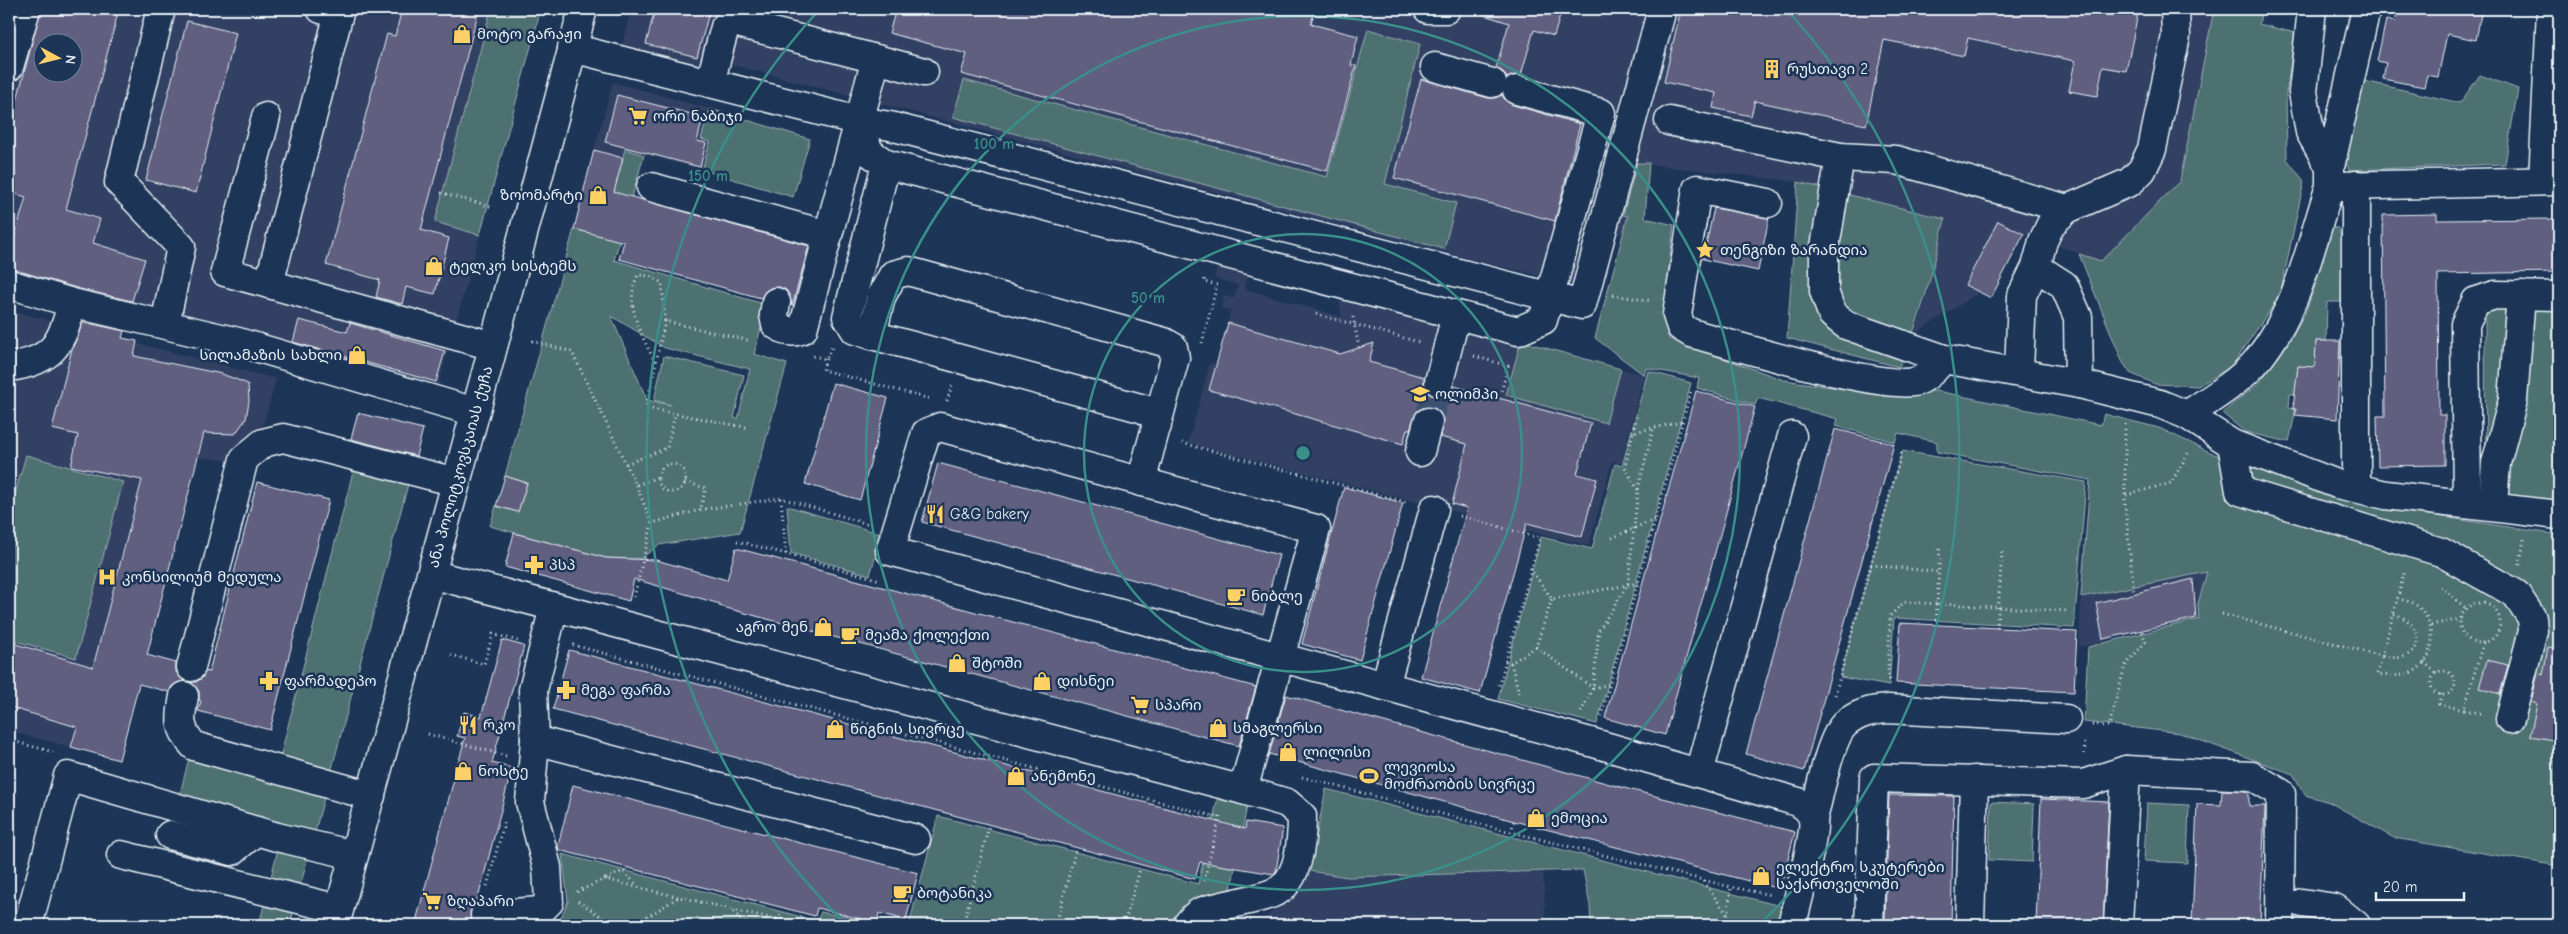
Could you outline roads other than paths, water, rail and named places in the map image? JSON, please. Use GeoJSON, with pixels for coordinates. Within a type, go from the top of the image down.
{"type":"FeatureCollection","features":[{"type":"Feature","properties":{"kind":"street"},"geometry":{"type":"LineString","coordinates":[[9,67],[26,9]]}},
{"type":"Feature","properties":{"kind":"street"},"geometry":{"type":"LineString","coordinates":[[161,9],[119,182],[181,247],[165,324]]}},
{"type":"Feature","properties":{"kind":"street"},"geometry":{"type":"LineString","coordinates":[[269,284],[339,13],[321,9]]}},
{"type":"Feature","properties":{"kind":"street","name":"ანა პოლიტკოვსკაიას ქუჩა"},"geometry":{"type":"LineString","coordinates":[[337,917],[583,9]]}},
{"type":"Feature","properties":{"kind":"street"},"geometry":{"type":"LineString","coordinates":[[1428,9],[1446,9]]}},
{"type":"Feature","properties":{"kind":"street"},"geometry":{"type":"LineString","coordinates":[[572,48],[859,121],[890,126],[1097,178],[1582,305],[1662,9]]}},
{"type":"Feature","properties":{"kind":"street"},"geometry":{"type":"LineString","coordinates":[[2019,372],[2022,294],[2036,267],[2043,241],[2052,224],[2066,209],[2130,182],[2142,170],[2152,148],[2176,36],[2175,9]]}},
{"type":"Feature","properties":{"kind":"street"},"geometry":{"type":"LineString","coordinates":[[2312,9],[2303,92],[2310,132],[2339,180],[2356,488]]}},
{"type":"Feature","properties":{"kind":"street"},"geometry":{"type":"LineString","coordinates":[[2196,420],[2253,365],[2275,335],[2293,300],[2339,180],[2366,9]]}},
{"type":"Feature","properties":{"kind":"street"},"geometry":{"type":"LineString","coordinates":[[2339,180],[2551,181],[2551,9]]}},
{"type":"Feature","properties":{"kind":"street"},"geometry":{"type":"LineString","coordinates":[[710,83],[724,27],[730,21],[924,72]]}},
{"type":"Feature","properties":{"kind":"street"},"geometry":{"type":"LineString","coordinates":[[776,302],[774,315],[776,325],[794,333],[803,329],[876,59]]}},
{"type":"Feature","properties":{"kind":"street"},"geometry":{"type":"LineString","coordinates":[[859,121],[869,152],[886,164],[1518,331],[1543,320],[1601,113],[1435,67]]}},
{"type":"Feature","properties":{"kind":"street"},"geometry":{"type":"LineString","coordinates":[[266,117],[224,272],[493,346]]}},
{"type":"Feature","properties":{"kind":"street"},"geometry":{"type":"LineString","coordinates":[[1670,121],[1840,157],[1896,160],[2066,209]]}},
{"type":"Feature","properties":{"kind":"street"},"geometry":{"type":"LineString","coordinates":[[1840,157],[1824,253],[1824,291],[1832,314],[1846,325],[1944,359],[2019,372],[2124,394],[2196,420],[2232,444],[2337,484],[2386,495],[2559,515]]}},
{"type":"Feature","properties":{"kind":"street"},"geometry":{"type":"LineString","coordinates":[[886,164],[847,317],[854,330],[1144,409],[1153,415],[1166,434]]}},
{"type":"Feature","properties":{"kind":"street"},"geometry":{"type":"LineString","coordinates":[[1087,218],[1097,178]]}},
{"type":"Feature","properties":{"kind":"street"},"geometry":{"type":"LineString","coordinates":[[651,187],[828,235]]}},
{"type":"Feature","properties":{"kind":"street"},"geometry":{"type":"LineString","coordinates":[[1768,203],[1697,189],[1677,315],[1681,327],[1691,333],[1768,355],[1882,380],[1907,383],[1919,381],[1944,359]]}},
{"type":"Feature","properties":{"kind":"street"},"geometry":{"type":"LineString","coordinates":[[1314,277],[1324,237]]}},
{"type":"Feature","properties":{"kind":"street"},"geometry":{"type":"LineString","coordinates":[[2036,267],[2064,285],[2078,317],[2080,348],[2079,384]]}},
{"type":"Feature","properties":{"kind":"street"},"geometry":{"type":"LineString","coordinates":[[872,335],[881,297],[893,275],[908,271],[1164,342],[1173,347],[1175,358],[1166,434],[1141,482]]}},
{"type":"Feature","properties":{"kind":"street"},"geometry":{"type":"LineString","coordinates":[[9,284],[72,303],[238,342],[475,412]]}},
{"type":"Feature","properties":{"kind":"street"},"geometry":{"type":"LineString","coordinates":[[2480,505],[2465,324],[2476,301],[2495,295],[2559,296]]}},
{"type":"Feature","properties":{"kind":"street"},"geometry":{"type":"LineString","coordinates":[[2480,505],[2496,463],[2512,400],[2520,295]]}},
{"type":"Feature","properties":{"kind":"street"},"geometry":{"type":"LineString","coordinates":[[9,367],[30,364],[58,346],[66,328],[72,303]]}},
{"type":"Feature","properties":{"kind":"street"},"geometry":{"type":"LineString","coordinates":[[1439,382],[1456,315]]}},
{"type":"Feature","properties":{"kind":"street"},"geometry":{"type":"LineString","coordinates":[[1420,452],[1428,422]]}},
{"type":"Feature","properties":{"kind":"street"},"geometry":{"type":"LineString","coordinates":[[1235,788],[1279,659],[1316,529],[940,427],[926,433],[892,541],[1279,659],[1594,743],[1798,802],[1806,806],[1813,820]]}},
{"type":"Feature","properties":{"kind":"street"},"geometry":{"type":"LineString","coordinates":[[1699,773],[1792,436]]}},
{"type":"Feature","properties":{"kind":"street"},"geometry":{"type":"LineString","coordinates":[[191,667],[244,459],[263,443],[283,438],[456,482]]}},
{"type":"Feature","properties":{"kind":"street"},"geometry":{"type":"LineString","coordinates":[[2232,444],[2240,491],[2411,545],[2440,552],[2516,594],[2527,607],[2532,618],[2533,631],[2510,719]]}},
{"type":"Feature","properties":{"kind":"street"},"geometry":{"type":"LineString","coordinates":[[1385,686],[1434,509]]}},
{"type":"Feature","properties":{"kind":"street"},"geometry":{"type":"LineString","coordinates":[[431,574],[1235,788],[1288,803],[1302,816],[1302,830],[1295,869],[1284,887],[1269,894],[1192,919]]}},
{"type":"Feature","properties":{"kind":"street"},"geometry":{"type":"LineString","coordinates":[[485,915],[540,911],[559,890],[530,802],[535,740],[533,690],[535,640],[554,607]]}},
{"type":"Feature","properties":{"kind":"street"},"geometry":{"type":"LineString","coordinates":[[184,696],[180,719],[183,734],[194,746],[371,796]]}},
{"type":"Feature","properties":{"kind":"street"},"geometry":{"type":"LineString","coordinates":[[1792,925],[1813,820],[1831,753],[1844,725],[1859,714],[1872,710],[2066,719]]}},
{"type":"Feature","properties":{"kind":"street"},"geometry":{"type":"LineString","coordinates":[[535,740],[916,839]]}},
{"type":"Feature","properties":{"kind":"street"},"geometry":{"type":"LineString","coordinates":[[2118,925],[2126,770]]}},
{"type":"Feature","properties":{"kind":"street"},"geometry":{"type":"LineString","coordinates":[[1870,925],[1874,778],[2084,784],[2126,770],[2252,776],[2281,793],[2280,925]]}},
{"type":"Feature","properties":{"kind":"street"},"geometry":{"type":"LineString","coordinates":[[28,925],[68,776],[256,831],[354,855]]}},
{"type":"Feature","properties":{"kind":"street"},"geometry":{"type":"LineString","coordinates":[[1970,925],[1974,780]]}},
{"type":"Feature","properties":{"kind":"street"},"geometry":{"type":"LineString","coordinates":[[170,835],[232,851],[256,831]]}},
{"type":"Feature","properties":{"kind":"street"},"geometry":{"type":"LineString","coordinates":[[121,855],[337,917]]}},
{"type":"Feature","properties":{"kind":"street"},"geometry":{"type":"LineString","coordinates":[[1233,925],[1269,894]]}},
{"type":"Feature","properties":{"kind":"street"},"geometry":{"type":"LineString","coordinates":[[2302,903],[2335,908],[2356,925]]}},
{"type":"Feature","properties":{"kind":"tunnel"},"geometry":{"type":"LineString","coordinates":[[1428,422],[1439,382]]}},
{"type":"Feature","properties":{"kind":"place","name":"მოტო გარაჟი"},"geometry":{"type":"Point","coordinates":[462,34]}},
{"type":"Feature","properties":{"kind":"place","name":"რუსთავი 2"},"geometry":{"type":"Point","coordinates":[1772,69]}},
{"type":"Feature","properties":{"kind":"place","name":"ორი ნაბიჯი"},"geometry":{"type":"Point","coordinates":[638,116]}},
{"type":"Feature","properties":{"kind":"place","name":"ზოომარტი"},"geometry":{"type":"Point","coordinates":[598,195]}},
{"type":"Feature","properties":{"kind":"place","name":"თენგიზი ზარანდია"},"geometry":{"type":"Point","coordinates":[1705,250]}},
{"type":"Feature","properties":{"kind":"place","name":"ტელკო სისტემს"},"geometry":{"type":"Point","coordinates":[434,266]}},
{"type":"Feature","properties":{"kind":"place","name":"სილამაზის სახლი"},"geometry":{"type":"Point","coordinates":[357,355]}},
{"type":"Feature","properties":{"kind":"place","name":"ოლიმპი"},"geometry":{"type":"Point","coordinates":[1420,394]}},
{"type":"Feature","properties":{"kind":"place","name":"G&G bakery"},"geometry":{"type":"Point","coordinates":[935,514]}},
{"type":"Feature","properties":{"kind":"place","name":"პსპ"},"geometry":{"type":"Point","coordinates":[534,565]}},
{"type":"Feature","properties":{"kind":"place","name":"კონსილიუმ მედულა"},"geometry":{"type":"Point","coordinates":[107,577]}},
{"type":"Feature","properties":{"kind":"place","name":"ნიბლე"},"geometry":{"type":"Point","coordinates":[1236,596]}},
{"type":"Feature","properties":{"kind":"place","name":"აგრო მენ"},"geometry":{"type":"Point","coordinates":[823,627]}},
{"type":"Feature","properties":{"kind":"place","name":"მეამა ქოლექთი"},"geometry":{"type":"Point","coordinates":[850,635]}},
{"type":"Feature","properties":{"kind":"place","name":"შტოში"},"geometry":{"type":"Point","coordinates":[957,663]}},
{"type":"Feature","properties":{"kind":"place","name":"ფარმადეპო"},"geometry":{"type":"Point","coordinates":[269,681]}},
{"type":"Feature","properties":{"kind":"place","name":"დისნეი"},"geometry":{"type":"Point","coordinates":[1042,681]}},
{"type":"Feature","properties":{"kind":"place","name":"მეგა ფარმა"},"geometry":{"type":"Point","coordinates":[566,690]}},
{"type":"Feature","properties":{"kind":"place","name":"სპარი"},"geometry":{"type":"Point","coordinates":[1140,705]}},
{"type":"Feature","properties":{"kind":"place","name":"რკო"},"geometry":{"type":"Point","coordinates":[468,725]}},
{"type":"Feature","properties":{"kind":"place","name":"სმაგლერსი"},"geometry":{"type":"Point","coordinates":[1218,728]}},
{"type":"Feature","properties":{"kind":"place","name":"წიგნის სივრცე"},"geometry":{"type":"Point","coordinates":[835,729]}},
{"type":"Feature","properties":{"kind":"place","name":"ლილისი"},"geometry":{"type":"Point","coordinates":[1288,752]}},
{"type":"Feature","properties":{"kind":"place","name":"ნოსტე"},"geometry":{"type":"Point","coordinates":[463,771]}},
{"type":"Feature","properties":{"kind":"place","name":"ანემონე"},"geometry":{"type":"Point","coordinates":[1016,776]}},
{"type":"Feature","properties":{"kind":"place","name":"ლევიოსა მოძრაობის სივრცე"},"geometry":{"type":"Point","coordinates":[1369,776]}},
{"type":"Feature","properties":{"kind":"place","name":"ემოცია"},"geometry":{"type":"Point","coordinates":[1536,818]}},
{"type":"Feature","properties":{"kind":"place","name":"ელექტრო სკუტერები საქართველოში"},"geometry":{"type":"Point","coordinates":[1761,876]}},
{"type":"Feature","properties":{"kind":"place","name":"ბოტანიკა"},"geometry":{"type":"Point","coordinates":[902,893]}},
{"type":"Feature","properties":{"kind":"place","name":"ზღაპარი"},"geometry":{"type":"Point","coordinates":[432,901]}}]}
